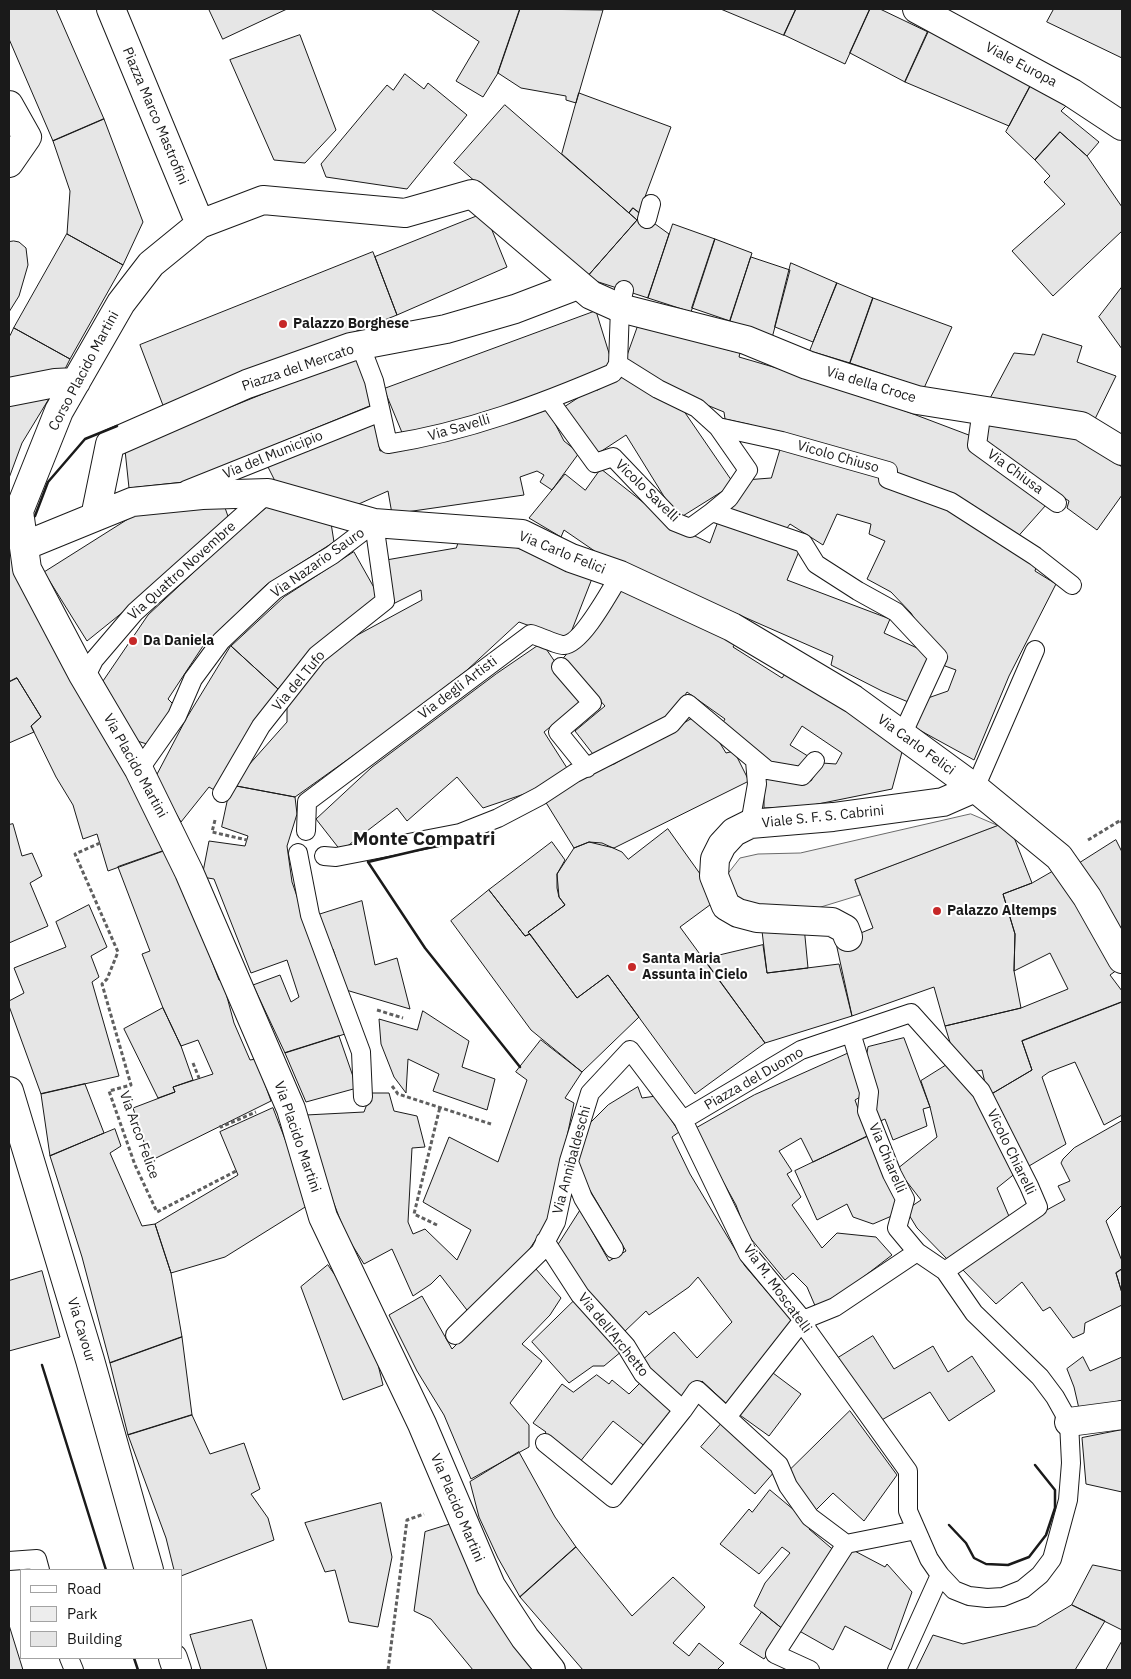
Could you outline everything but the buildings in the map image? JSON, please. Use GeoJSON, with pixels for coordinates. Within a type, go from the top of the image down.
{"type":"FeatureCollection","features":[{"type":"Feature","properties":{"kind":"street","name":"Piazza Marco Mastrofini"},"geometry":{"type":"LineString","coordinates":[[111,9],[200,224]]}},
{"type":"Feature","properties":{"kind":"street","name":"Viale Europa"},"geometry":{"type":"LineString","coordinates":[[917,9],[1072,93],[1122,126]]}},
{"type":"Feature","properties":{"kind":"street"},"geometry":{"type":"LineString","coordinates":[[9,105],[27,138],[9,163]]}},
{"type":"Feature","properties":{"kind":"street","name":"Corso Placido Martini"},"geometry":{"type":"LineString","coordinates":[[24,546],[19,511],[59,411],[121,303],[151,264],[200,224],[263,200],[405,213],[472,194],[578,285]]}},
{"type":"Feature","properties":{"kind":"street","name":"Via della Croce"},"geometry":{"type":"LineString","coordinates":[[578,285],[591,295],[622,299],[746,340],[807,365],[917,400],[1081,426],[1122,451]]}},
{"type":"Feature","properties":{"kind":"street","name":"Piazza del Mercato"},"geometry":{"type":"LineString","coordinates":[[95,517],[110,444],[247,384],[351,347],[361,347],[463,324],[515,309],[578,285]]}},
{"type":"Feature","properties":{"kind":"street"},"geometry":{"type":"LineString","coordinates":[[9,392],[55,383],[76,382]]}},
{"type":"Feature","properties":{"kind":"street","name":"Via Carlo Felici"},"geometry":{"type":"LineString","coordinates":[[24,546],[132,502],[202,495],[268,493],[374,523],[522,534],[571,558],[620,575],[732,627],[853,699],[975,788]]}},
{"type":"Feature","properties":{"kind":"street","name":"Via Placido Martini"},"geometry":{"type":"LineString","coordinates":[[24,546],[27,569],[85,678],[139,770],[189,872],[286,1098],[323,1217],[422,1424],[491,1586],[525,1638],[551,1670]]}},
{"type":"Feature","properties":{"kind":"street"},"geometry":{"type":"LineString","coordinates":[[975,788],[1059,857],[1086,897],[1122,959]]}},
{"type":"Feature","properties":{"kind":"street","name":"Viale S. F. S. Cabrini"},"geometry":{"type":"LineString","coordinates":[[848,938],[844,929],[832,922],[757,918],[738,914],[726,906],[714,876],[715,859],[722,845],[734,832],[750,824],[833,817],[943,802],[975,788]]}},
{"type":"Feature","properties":{"kind":"street","name":"Via Cavour"},"geometry":{"type":"LineString","coordinates":[[9,1091],[90,1360],[148,1569]]}},
{"type":"Feature","properties":{"kind":"street"},"geometry":{"type":"LineString","coordinates":[[1069,1422],[1122,1415]]}},
{"type":"Feature","properties":{"kind":"lane"},"geometry":{"type":"LineString","coordinates":[[622,299],[618,364],[658,388],[697,408],[718,428],[748,470],[729,498],[712,512]]}},
{"type":"Feature","properties":{"kind":"lane","name":"Via Savelli"},"geometry":{"type":"LineString","coordinates":[[361,347],[374,382],[388,444],[424,438],[550,401],[613,373],[618,364]]}},
{"type":"Feature","properties":{"kind":"lane","name":"Vicolo Savelli"},"geometry":{"type":"LineString","coordinates":[[550,401],[595,463],[613,457],[675,522],[690,528],[712,512]]}},
{"type":"Feature","properties":{"kind":"lane","name":"Via Chiusa"},"geometry":{"type":"LineString","coordinates":[[982,409],[977,445],[1057,503]]}},
{"type":"Feature","properties":{"kind":"lane","name":"Via del Municipio"},"geometry":{"type":"LineString","coordinates":[[165,498],[381,412]]}},
{"type":"Feature","properties":{"kind":"lane","name":"Vicolo Chiuso"},"geometry":{"type":"LineString","coordinates":[[718,428],[782,441],[888,471],[888,479],[951,502],[1034,556],[1072,585]]}},
{"type":"Feature","properties":{"kind":"lane","name":"Via Quattro Novembre"},"geometry":{"type":"LineString","coordinates":[[85,678],[94,660],[141,606],[268,493]]}},
{"type":"Feature","properties":{"kind":"lane"},"geometry":{"type":"LineString","coordinates":[[712,512],[803,543],[816,564],[858,591],[896,612],[938,657],[902,735]]}},
{"type":"Feature","properties":{"kind":"lane","name":"Via Nazario Sauro"},"geometry":{"type":"LineString","coordinates":[[139,770],[177,716],[193,679],[222,641],[275,590],[332,555],[374,523]]}},
{"type":"Feature","properties":{"kind":"lane","name":"Via del Tufo"},"geometry":{"type":"LineString","coordinates":[[222,793],[261,726],[317,655],[385,601],[374,523]]}},
{"type":"Feature","properties":{"kind":"lane","name":"Via degli Artisti"},"geometry":{"type":"LineString","coordinates":[[306,831],[307,802],[531,634],[563,646],[574,642],[588,625],[620,575]]}},
{"type":"Feature","properties":{"kind":"lane"},"geometry":{"type":"LineString","coordinates":[[975,788],[1035,650]]}},
{"type":"Feature","properties":{"kind":"lane"},"geometry":{"type":"LineString","coordinates":[[561,667],[592,703],[558,732],[587,768]]}},
{"type":"Feature","properties":{"kind":"lane"},"geometry":{"type":"LineString","coordinates":[[324,856],[336,857],[460,833],[498,818],[540,796],[575,773],[671,724],[688,704],[767,770],[802,776],[816,761]]}},
{"type":"Feature","properties":{"kind":"lane"},"geometry":{"type":"LineString","coordinates":[[750,824],[757,784],[755,761]]}},
{"type":"Feature","properties":{"kind":"lane"},"geometry":{"type":"LineString","coordinates":[[298,853],[310,915],[361,1052],[363,1098]]}},
{"type":"Feature","properties":{"kind":"lane","name":"Piazza del Duomo"},"geometry":{"type":"LineString","coordinates":[[684,1120],[801,1050],[851,1033],[880,1015],[911,1013]]}},
{"type":"Feature","properties":{"kind":"lane","name":"Vicolo Chiarelli"},"geometry":{"type":"LineString","coordinates":[[911,1013],[981,1091],[1038,1207],[945,1271]]}},
{"type":"Feature","properties":{"kind":"lane","name":"Via Chiarelli"},"geometry":{"type":"LineString","coordinates":[[851,1033],[869,1092],[867,1111],[892,1174],[905,1199],[896,1228],[917,1252],[945,1271],[974,1313],[1040,1377],[1055,1396],[1069,1422]]}},
{"type":"Feature","properties":{"kind":"lane","name":"Via Annibaldeschi"},"geometry":{"type":"LineString","coordinates":[[455,1335],[540,1252],[556,1222],[569,1161],[590,1093],[630,1050],[684,1120]]}},
{"type":"Feature","properties":{"kind":"lane","name":"Via M. Moscatelli"},"geometry":{"type":"LineString","coordinates":[[684,1120],[748,1254],[803,1320],[808,1330],[908,1472],[908,1512],[916,1530]]}},
{"type":"Feature","properties":{"kind":"lane"},"geometry":{"type":"LineString","coordinates":[[569,1161],[583,1198],[614,1249]]}},
{"type":"Feature","properties":{"kind":"lane","name":"Via dell'Archetto"},"geometry":{"type":"LineString","coordinates":[[545,1241],[580,1295],[626,1346],[643,1374],[683,1410]]}},
{"type":"Feature","properties":{"kind":"lane"},"geometry":{"type":"LineString","coordinates":[[727,1417],[803,1320],[835,1307],[917,1252]]}},
{"type":"Feature","properties":{"kind":"lane"},"geometry":{"type":"LineString","coordinates":[[545,1443],[613,1498],[697,1390],[779,1465],[788,1486],[810,1517],[846,1544]]}},
{"type":"Feature","properties":{"kind":"lane"},"geometry":{"type":"LineString","coordinates":[[810,1670],[775,1654],[846,1544],[916,1530],[929,1560],[940,1575],[954,1590],[970,1596],[1003,1597],[1023,1589],[1040,1576],[1052,1559],[1068,1500],[1071,1463],[1069,1422]]}},
{"type":"Feature","properties":{"kind":"lane"},"geometry":{"type":"LineString","coordinates":[[9,1561],[37,1559],[40,1569]]}},
{"type":"Feature","properties":{"kind":"lane"},"geometry":{"type":"LineString","coordinates":[[897,1670],[940,1575]]}},
{"type":"Feature","properties":{"kind":"path"},"geometry":{"type":"LineString","coordinates":[[222,793],[212,832],[247,840]]}},
{"type":"Feature","properties":{"kind":"path","name":"Via Arco Felice"},"geometry":{"type":"LineString","coordinates":[[100,843],[75,854],[118,952],[107,979],[102,984],[131,1085],[109,1091],[136,1165],[157,1212],[236,1171]]}},
{"type":"Feature","properties":{"kind":"path"},"geometry":{"type":"LineString","coordinates":[[193,1063],[199,1078]]}},
{"type":"Feature","properties":{"kind":"path"},"geometry":{"type":"LineString","coordinates":[[390,1084],[398,1094],[491,1124]]}},
{"type":"Feature","properties":{"kind":"path"},"geometry":{"type":"LineString","coordinates":[[220,1125],[221,1127],[286,1098]]}},
{"type":"Feature","properties":{"kind":"path"},"geometry":{"type":"LineString","coordinates":[[437,1225],[414,1214],[440,1107]]}},
{"type":"Feature","properties":{"kind":"path"},"geometry":{"type":"LineString","coordinates":[[388,1670],[407,1520],[456,1505]]}},
{"type":"Feature","properties":{"kind":"green space"},"geometry":{"type":"Polygon","coordinates":[[[971,814],[999,826],[855,880],[860,895],[798,914],[736,900],[726,876],[740,858],[758,854],[800,853],[971,814]]]}},
{"type":"Feature","properties":{"kind":"wall"},"geometry":{"type":"LineString","coordinates":[[35,516],[48,482],[85,439],[117,426]]}},
{"type":"Feature","properties":{"kind":"wall"},"geometry":{"type":"LineString","coordinates":[[436,846],[368,862],[425,948],[520,1067]]}},
{"type":"Feature","properties":{"kind":"wall"},"geometry":{"type":"LineString","coordinates":[[42,1365],[106,1569]]}},
{"type":"Feature","properties":{"kind":"wall"},"geometry":{"type":"LineString","coordinates":[[949,1525],[966,1543],[974,1558],[986,1564],[1008,1565],[1029,1557],[1046,1535],[1055,1508],[1055,1490],[1035,1465]]}},
{"type":"Feature","properties":{"kind":"wall"},"geometry":{"type":"LineString","coordinates":[[134,1659],[138,1670]]}},
{"type":"Feature","properties":{"kind":"place","name":"Palazzo Borghese"},"geometry":{"type":"Point","coordinates":[283,324]}},
{"type":"Feature","properties":{"kind":"place","name":"Da Daniela"},"geometry":{"type":"Point","coordinates":[133,641]}},
{"type":"Feature","properties":{"kind":"place","name":"Palazzo Altemps"},"geometry":{"type":"Point","coordinates":[937,911]}},
{"type":"Feature","properties":{"kind":"place","name":"Santa Maria Assunta in Cielo"},"geometry":{"type":"Point","coordinates":[632,967]}},
{"type":"Feature","properties":{"kind":"district","name":"Monte Compatri"},"geometry":{"type":"Point","coordinates":[424,840]}}]}
